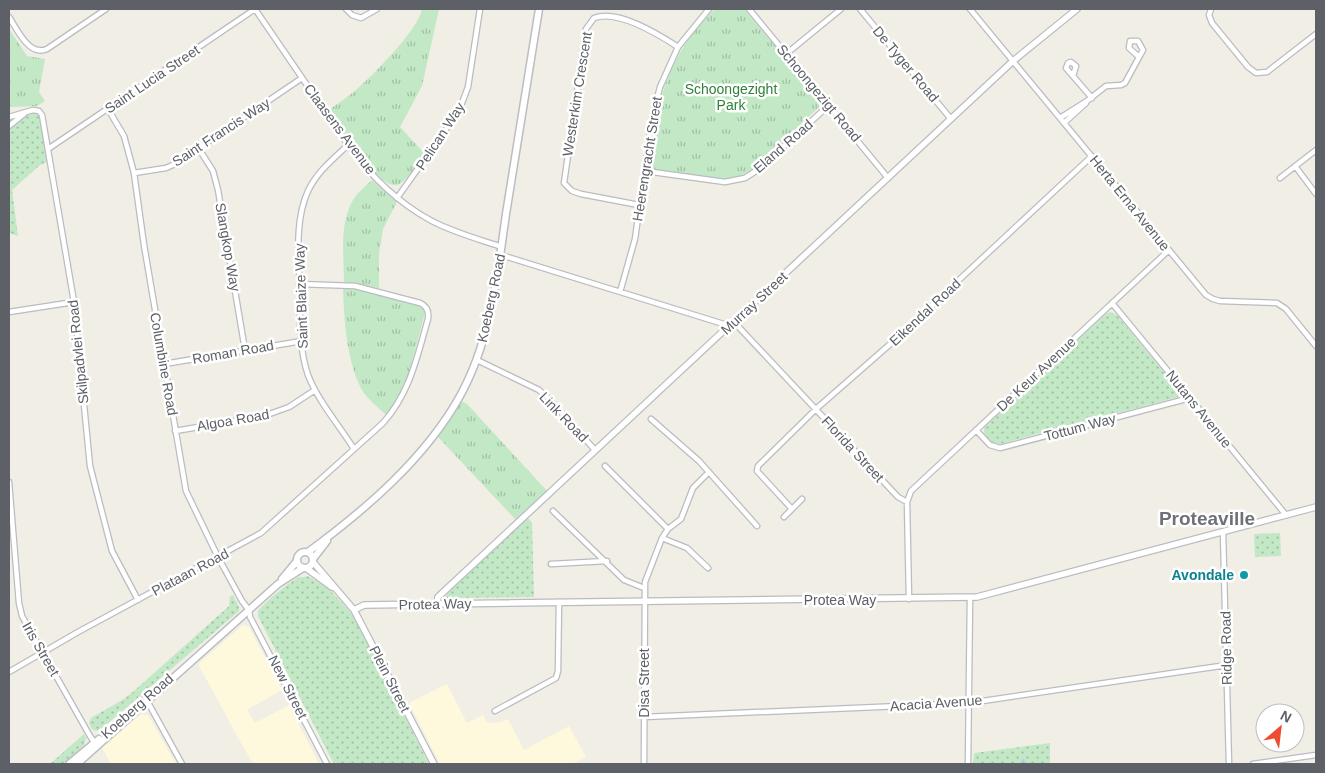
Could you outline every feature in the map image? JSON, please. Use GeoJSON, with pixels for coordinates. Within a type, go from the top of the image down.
{"type":"FeatureCollection","features":[{"type":"Feature","properties":{"kind":"main road","name":"Koeberg Road"},"geometry":{"type":"LineString","coordinates":[[308,552],[333,535],[386,486],[432,437],[460,395],[477,360],[487,327],[501,255],[539,9]]}},
{"type":"Feature","properties":{"kind":"main road","name":"Koeberg Road"},"geometry":{"type":"LineString","coordinates":[[313,560],[333,535]]}},
{"type":"Feature","properties":{"kind":"main road"},"geometry":{"type":"LineString","coordinates":[[308,552],[313,560],[310,566],[304,568],[298,565],[297,557],[300,553],[308,552]]}},
{"type":"Feature","properties":{"kind":"main road","name":"Koeberg Road"},"geometry":{"type":"LineString","coordinates":[[76,764],[146,699],[206,649],[278,584],[297,561]]}},
{"type":"Feature","properties":{"kind":"main road","name":"Koeberg Road"},"geometry":{"type":"LineString","coordinates":[[278,584],[304,568]]}},
{"type":"Feature","properties":{"kind":"main road","name":"Koeberg Road"},"geometry":{"type":"LineString","coordinates":[[69,764],[96,744]]}},
{"type":"Feature","properties":{"kind":"street"},"geometry":{"type":"LineString","coordinates":[[9,17],[30,48],[41,52],[106,9]]}},
{"type":"Feature","properties":{"kind":"street","name":"Claasens Avenue"},"geometry":{"type":"LineString","coordinates":[[255,9],[363,165],[397,198],[431,220],[453,230],[502,247]]}},
{"type":"Feature","properties":{"kind":"street","name":"Saint Lucia Street"},"geometry":{"type":"LineString","coordinates":[[48,149],[255,9]]}},
{"type":"Feature","properties":{"kind":"street"},"geometry":{"type":"LineString","coordinates":[[346,9],[352,16],[361,18],[378,9]]}},
{"type":"Feature","properties":{"kind":"street","name":"Pelican Way"},"geometry":{"type":"LineString","coordinates":[[397,198],[459,111],[468,87],[480,9]]}},
{"type":"Feature","properties":{"kind":"street","name":"Heerengracht Street"},"geometry":{"type":"LineString","coordinates":[[620,292],[635,238],[656,100],[664,75],[678,47],[709,9]]}},
{"type":"Feature","properties":{"kind":"street","name":"Schoongezigt Road"},"geometry":{"type":"LineString","coordinates":[[749,9],[830,105],[888,178]]}},
{"type":"Feature","properties":{"kind":"street"},"geometry":{"type":"LineString","coordinates":[[786,54],[841,9]]}},
{"type":"Feature","properties":{"kind":"street","name":"De Tyger Road"},"geometry":{"type":"LineString","coordinates":[[860,9],[951,119]]}},
{"type":"Feature","properties":{"kind":"street","name":"Herta Erna Avenue"},"geometry":{"type":"LineString","coordinates":[[970,9],[1209,298],[1220,301],[1277,302],[1286,309],[1316,346]]}},
{"type":"Feature","properties":{"kind":"street","name":"Murray Street"},"geometry":{"type":"LineString","coordinates":[[437,604],[438,597],[1013,61],[1077,9]]}},
{"type":"Feature","properties":{"kind":"street"},"geometry":{"type":"LineString","coordinates":[[1211,9],[1212,23],[1256,73],[1267,72],[1316,34]]}},
{"type":"Feature","properties":{"kind":"street","name":"Westerkim Crescent"},"geometry":{"type":"LineString","coordinates":[[639,205],[581,194],[572,191],[564,183],[586,29],[594,18],[604,16],[642,26],[678,47]]}},
{"type":"Feature","properties":{"kind":"street"},"geometry":{"type":"LineString","coordinates":[[1062,121],[1106,86],[1125,83],[1139,57]]}},
{"type":"Feature","properties":{"kind":"street"},"geometry":{"type":"LineString","coordinates":[[1073,76],[1089,100]]}},
{"type":"Feature","properties":{"kind":"street","name":"Saint Francis Way"},"geometry":{"type":"LineString","coordinates":[[134,173],[175,164],[302,78]]}},
{"type":"Feature","properties":{"kind":"street","name":"Eland Road"},"geometry":{"type":"LineString","coordinates":[[645,171],[725,182],[738,180],[752,174],[830,105]]}},
{"type":"Feature","properties":{"kind":"street","name":"Columbine Road"},"geometry":{"type":"LineString","coordinates":[[108,109],[124,136],[134,173],[144,245],[186,491],[218,557],[249,610]]}},
{"type":"Feature","properties":{"kind":"street","name":"Skilpadvlei Road"},"geometry":{"type":"LineString","coordinates":[[27,111],[35,110],[41,112],[48,149],[74,302],[90,466],[112,550],[138,600]]}},
{"type":"Feature","properties":{"kind":"street"},"geometry":{"type":"LineString","coordinates":[[9,117],[27,111]]}},
{"type":"Feature","properties":{"kind":"street"},"geometry":{"type":"LineString","coordinates":[[9,126],[27,111]]}},
{"type":"Feature","properties":{"kind":"street","name":"Saint Blaize Way"},"geometry":{"type":"LineString","coordinates":[[348,145],[319,174],[304,201],[299,230],[299,284],[302,341],[306,366],[315,390],[354,449]]}},
{"type":"Feature","properties":{"kind":"street","name":"Slangkop Way"},"geometry":{"type":"LineString","coordinates":[[199,149],[213,171],[218,190],[246,350]]}},
{"type":"Feature","properties":{"kind":"street"},"geometry":{"type":"LineString","coordinates":[[1280,178],[1316,150]]}},
{"type":"Feature","properties":{"kind":"street","name":"Eikendal Road"},"geometry":{"type":"LineString","coordinates":[[792,509],[756,471],[758,466],[816,409],[881,352],[1092,156]]}},
{"type":"Feature","properties":{"kind":"street"},"geometry":{"type":"LineString","coordinates":[[1295,166],[1316,194]]}},
{"type":"Feature","properties":{"kind":"street","name":"De Keur Avenue"},"geometry":{"type":"LineString","coordinates":[[907,502],[911,491],[1169,250]]}},
{"type":"Feature","properties":{"kind":"street"},"geometry":{"type":"LineString","coordinates":[[501,255],[732,324]]}},
{"type":"Feature","properties":{"kind":"street","name":"Plataan Road"},"geometry":{"type":"LineString","coordinates":[[10,670],[264,531],[383,423],[402,397],[413,374],[428,312],[426,307],[420,303],[374,290],[344,285],[299,284]]}},
{"type":"Feature","properties":{"kind":"street"},"geometry":{"type":"LineString","coordinates":[[9,312],[74,302]]}},
{"type":"Feature","properties":{"kind":"street","name":"Nutans Avenue"},"geometry":{"type":"LineString","coordinates":[[1112,303],[1286,515]]}},
{"type":"Feature","properties":{"kind":"street","name":"Florida Street"},"geometry":{"type":"LineString","coordinates":[[732,324],[816,409],[898,497],[907,502]]}},
{"type":"Feature","properties":{"kind":"street","name":"Roman Road"},"geometry":{"type":"LineString","coordinates":[[164,364],[302,341]]}},
{"type":"Feature","properties":{"kind":"street","name":"Link Road"},"geometry":{"type":"LineString","coordinates":[[477,360],[539,390],[549,398],[595,450]]}},
{"type":"Feature","properties":{"kind":"street","name":"Algoa Road"},"geometry":{"type":"LineString","coordinates":[[176,431],[264,416],[289,407],[315,390]]}},
{"type":"Feature","properties":{"kind":"street","name":"Tottum Way"},"geometry":{"type":"LineString","coordinates":[[976,430],[990,445],[1000,448],[1190,398]]}},
{"type":"Feature","properties":{"kind":"street"},"geometry":{"type":"LineString","coordinates":[[651,419],[709,472],[757,526]]}},
{"type":"Feature","properties":{"kind":"street"},"geometry":{"type":"LineString","coordinates":[[605,466],[668,529]]}},
{"type":"Feature","properties":{"kind":"street","name":"Disa Street"},"geometry":{"type":"LineString","coordinates":[[644,764],[644,588],[646,577],[662,538],[668,529],[680,519],[691,492],[709,472]]}},
{"type":"Feature","properties":{"kind":"street","name":"Iris Street"},"geometry":{"type":"LineString","coordinates":[[9,482],[19,603],[22,616],[96,744]]}},
{"type":"Feature","properties":{"kind":"street"},"geometry":{"type":"LineString","coordinates":[[784,517],[802,499]]}},
{"type":"Feature","properties":{"kind":"street"},"geometry":{"type":"LineString","coordinates":[[907,502],[908,599]]}},
{"type":"Feature","properties":{"kind":"street","name":"Protea Way"},"geometry":{"type":"LineString","coordinates":[[354,610],[364,605],[970,598],[1316,507]]}},
{"type":"Feature","properties":{"kind":"street"},"geometry":{"type":"LineString","coordinates":[[553,510],[607,561],[624,580],[644,588]]}},
{"type":"Feature","properties":{"kind":"street","name":"Ridge Road"},"geometry":{"type":"LineString","coordinates":[[1223,532],[1229,764]]}},
{"type":"Feature","properties":{"kind":"street"},"geometry":{"type":"LineString","coordinates":[[662,538],[687,548],[708,568]]}},
{"type":"Feature","properties":{"kind":"street","name":"Plein Street"},"geometry":{"type":"LineString","coordinates":[[313,560],[354,610],[434,764]]}},
{"type":"Feature","properties":{"kind":"street"},"geometry":{"type":"LineString","coordinates":[[551,564],[607,561]]}},
{"type":"Feature","properties":{"kind":"street","name":"Plein Street"},"geometry":{"type":"LineString","coordinates":[[304,568],[344,596]]}},
{"type":"Feature","properties":{"kind":"street"},"geometry":{"type":"LineString","coordinates":[[968,764],[970,598]]}},
{"type":"Feature","properties":{"kind":"street"},"geometry":{"type":"LineString","coordinates":[[494,711],[556,678],[558,671],[559,602]]}},
{"type":"Feature","properties":{"kind":"street","name":"New Street"},"geometry":{"type":"LineString","coordinates":[[249,610],[250,617],[327,764]]}},
{"type":"Feature","properties":{"kind":"street","name":"Acacia Avenue"},"geometry":{"type":"LineString","coordinates":[[644,717],[969,703],[1226,665]]}},
{"type":"Feature","properties":{"kind":"street"},"geometry":{"type":"LineString","coordinates":[[146,699],[182,764]]}},
{"type":"Feature","properties":{"kind":"street"},"geometry":{"type":"LineString","coordinates":[[1253,764],[1316,755]]}},
{"type":"Feature","properties":{"kind":"shaded area"},"geometry":{"type":"Polygon","coordinates":[[[243,625],[249,627],[282,690],[247,710],[255,723],[289,705],[319,764],[253,764],[235,732],[198,664],[243,625]]]}},
{"type":"Feature","properties":{"kind":"shaded area"},"geometry":{"type":"Polygon","coordinates":[[[447,684],[467,723],[483,715],[487,723],[501,722],[508,719],[524,750],[569,726],[586,757],[572,764],[440,764],[409,703],[447,684]]]}},
{"type":"Feature","properties":{"kind":"shaded area"},"geometry":{"type":"Polygon","coordinates":[[[141,714],[148,715],[176,764],[111,764],[102,748],[141,714]]]}},
{"type":"Feature","properties":{"kind":"green space"},"geometry":{"type":"Polygon","coordinates":[[[422,9],[439,9],[422,86],[400,127],[425,154],[408,176],[397,185],[389,183],[380,177],[370,167],[329,110],[350,95],[384,63],[413,28],[422,9]]]}},
{"type":"Feature","properties":{"kind":"green space","name":"Schoongezight Park"},"geometry":{"type":"Polygon","coordinates":[[[715,9],[744,9],[819,99],[819,107],[755,168],[740,176],[722,179],[656,170],[652,168],[650,153],[656,119],[666,83],[680,52],[701,23],[715,9]]]}},
{"type":"Feature","properties":{"kind":"green space"},"geometry":{"type":"Polygon","coordinates":[[[9,29],[27,56],[45,59],[39,92],[45,101],[37,106],[9,107],[9,29]]]}},
{"type":"Feature","properties":{"kind":"green space"},"geometry":{"type":"Polygon","coordinates":[[[29,112],[36,113],[40,117],[47,162],[40,165],[12,190],[18,236],[9,233],[9,129],[29,112]]]}},
{"type":"Feature","properties":{"kind":"green space"},"geometry":{"type":"Polygon","coordinates":[[[372,180],[397,202],[383,229],[379,253],[379,288],[344,282],[343,240],[346,219],[353,200],[372,180]]]}},
{"type":"Feature","properties":{"kind":"green space"},"geometry":{"type":"Polygon","coordinates":[[[343,288],[370,292],[418,306],[423,308],[425,313],[407,380],[397,401],[386,415],[364,393],[358,382],[350,357],[343,288]]]}},
{"type":"Feature","properties":{"kind":"green space"},"geometry":{"type":"Polygon","coordinates":[[[1110,312],[1117,315],[1180,392],[1178,397],[1000,444],[993,443],[984,433],[984,427],[1110,312]]]}},
{"type":"Feature","properties":{"kind":"green space"},"geometry":{"type":"Polygon","coordinates":[[[461,401],[467,404],[547,491],[516,520],[437,436],[461,401]]]}},
{"type":"Feature","properties":{"kind":"green space"},"geometry":{"type":"Polygon","coordinates":[[[528,518],[532,523],[534,597],[447,598],[446,596],[451,590],[528,518]]]}},
{"type":"Feature","properties":{"kind":"green space"},"geometry":{"type":"Polygon","coordinates":[[[1280,533],[1281,556],[1255,557],[1254,534],[1280,533]]]}},
{"type":"Feature","properties":{"kind":"green space"},"geometry":{"type":"Polygon","coordinates":[[[308,576],[328,588],[353,615],[429,764],[334,764],[258,616],[258,611],[290,582],[300,577],[308,576]]]}},
{"type":"Feature","properties":{"kind":"green space"},"geometry":{"type":"Polygon","coordinates":[[[233,595],[239,611],[100,730],[92,729],[89,723],[91,718],[134,691],[229,606],[230,596],[233,595]]]}},
{"type":"Feature","properties":{"kind":"green space"},"geometry":{"type":"Polygon","coordinates":[[[84,734],[86,738],[84,745],[63,764],[50,764],[84,734]]]}},
{"type":"Feature","properties":{"kind":"green space"},"geometry":{"type":"Polygon","coordinates":[[[1050,743],[1050,764],[973,764],[974,753],[1050,743]]]}},
{"type":"Feature","properties":{"kind":"waterway"},"geometry":{"type":"LineString","coordinates":[[1023,760],[1026,764]]}},
{"type":"Feature","properties":{"kind":"place","name":"Avondale"},"geometry":{"type":"Point","coordinates":[1244,575]}},
{"type":"Feature","properties":{"kind":"district","name":"Proteaville"},"geometry":{"type":"Point","coordinates":[1207,518]}}]}
